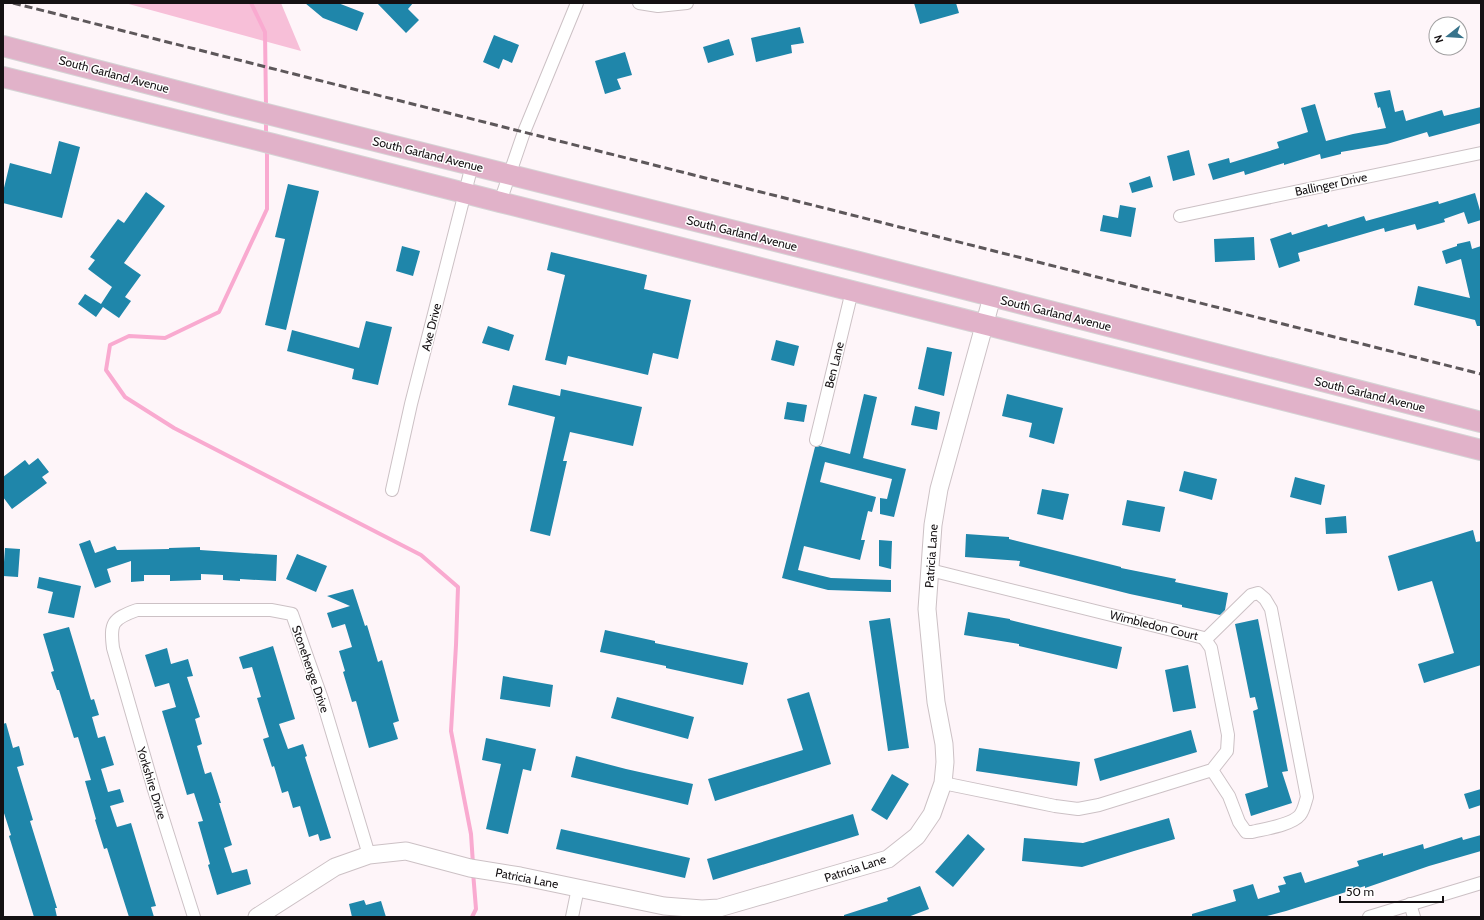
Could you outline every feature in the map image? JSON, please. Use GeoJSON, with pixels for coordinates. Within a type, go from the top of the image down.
{"type":"FeatureCollection","features":[{"type":"Feature","properties":{"kind":"main road","name":"South Garland Avenue"},"geometry":{"type":"LineString","coordinates":[[3,46],[1481,422]]}},
{"type":"Feature","properties":{"kind":"main road"},"geometry":{"type":"LineString","coordinates":[[3,77],[1481,450]]}},
{"type":"Feature","properties":{"kind":"street"},"geometry":{"type":"LineString","coordinates":[[500,202],[524,132],[577,3]]}},
{"type":"Feature","properties":{"kind":"street"},"geometry":{"type":"LineString","coordinates":[[639,3],[658,6],[687,3]]}},
{"type":"Feature","properties":{"kind":"street","name":"Ballinger Drive"},"geometry":{"type":"LineString","coordinates":[[1180,216],[1406,167],[1481,153]]}},
{"type":"Feature","properties":{"kind":"street","name":"Axe Drive"},"geometry":{"type":"LineString","coordinates":[[392,490],[472,165]]}},
{"type":"Feature","properties":{"kind":"street","name":"Ben Lane"},"geometry":{"type":"LineString","coordinates":[[816,440],[852,291]]}},
{"type":"Feature","properties":{"kind":"street","name":"Patricia Lane"},"geometry":{"type":"LineString","coordinates":[[257,917],[334,867],[369,855],[406,851],[476,869],[664,906],[719,908],[820,880],[888,859],[917,836],[932,814],[943,783],[945,762],[944,744],[936,702],[927,608],[933,525],[939,489],[992,297]]}},
{"type":"Feature","properties":{"kind":"street","name":"Wimbledon Court"},"geometry":{"type":"LineString","coordinates":[[930,570],[1204,638],[1211,648],[1228,735],[1228,752],[1212,770]]}},
{"type":"Feature","properties":{"kind":"street"},"geometry":{"type":"LineString","coordinates":[[943,783],[1055,806],[1078,809],[1099,805],[1212,770],[1229,796],[1239,822],[1246,832],[1252,832],[1294,820],[1300,814],[1307,797],[1271,609],[1265,599],[1258,593],[1251,595],[1206,640]]}},
{"type":"Feature","properties":{"kind":"street","name":"Stonehenge Drive"},"geometry":{"type":"LineString","coordinates":[[113,648],[111,630],[120,617],[136,610],[271,610],[292,614],[322,699],[369,855]]}},
{"type":"Feature","properties":{"kind":"street","name":"Yorkshire Drive"},"geometry":{"type":"LineString","coordinates":[[113,648],[154,790],[194,917]]}},
{"type":"Feature","properties":{"kind":"street"},"geometry":{"type":"LineString","coordinates":[[1369,917],[1481,883]]}},
{"type":"Feature","properties":{"kind":"street"},"geometry":{"type":"LineString","coordinates":[[572,917],[578,888]]}},
{"type":"Feature","properties":{"kind":"street"},"geometry":{"type":"LineString","coordinates":[[1410,904],[1414,917]]}},
{"type":"Feature","properties":{"kind":"shaded area"},"geometry":{"type":"Polygon","coordinates":[[[125,3],[281,3],[301,51],[125,3]]]}},
{"type":"Feature","properties":{"kind":"building"},"geometry":{"type":"Polygon","coordinates":[[[305,3],[338,3],[364,13],[357,31],[323,18],[305,3]]]}},
{"type":"Feature","properties":{"kind":"building"},"geometry":{"type":"Polygon","coordinates":[[[377,3],[413,3],[408,9],[419,20],[406,33],[377,3]]]}},
{"type":"Feature","properties":{"kind":"building"},"geometry":{"type":"Polygon","coordinates":[[[914,3],[956,3],[959,13],[920,24],[914,3]]]}},
{"type":"Feature","properties":{"kind":"building"},"geometry":{"type":"Polygon","coordinates":[[[800,27],[804,43],[791,45],[792,53],[756,62],[751,38],[800,27]]]}},
{"type":"Feature","properties":{"kind":"building"},"geometry":{"type":"Polygon","coordinates":[[[494,35],[519,45],[512,63],[503,59],[499,69],[483,62],[494,35]]]}},
{"type":"Feature","properties":{"kind":"building"},"geometry":{"type":"Polygon","coordinates":[[[729,39],[734,55],[708,63],[703,47],[729,39]]]}},
{"type":"Feature","properties":{"kind":"building"},"geometry":{"type":"Polygon","coordinates":[[[625,52],[632,75],[617,79],[621,89],[605,94],[595,61],[625,52]]]}},
{"type":"Feature","properties":{"kind":"building"},"geometry":{"type":"Polygon","coordinates":[[[1390,90],[1395,112],[1403,110],[1406,121],[1442,110],[1444,116],[1481,107],[1481,123],[1429,137],[1427,132],[1387,144],[1341,152],[1341,154],[1321,159],[1320,154],[1245,175],[1244,171],[1213,180],[1208,164],[1229,158],[1230,163],[1279,148],[1277,142],[1308,132],[1301,108],[1315,104],[1326,141],[1386,128],[1374,93],[1390,90]]]}},
{"type":"Feature","properties":{"kind":"building"},"geometry":{"type":"Polygon","coordinates":[[[59,141],[80,147],[62,218],[3,203],[3,192],[10,163],[51,174],[59,141]]]}},
{"type":"Feature","properties":{"kind":"building"},"geometry":{"type":"Polygon","coordinates":[[[1189,150],[1195,175],[1173,181],[1167,156],[1189,150]]]}},
{"type":"Feature","properties":{"kind":"building"},"geometry":{"type":"Polygon","coordinates":[[[1150,176],[1153,187],[1132,193],[1129,183],[1150,176]]]}},
{"type":"Feature","properties":{"kind":"building"},"geometry":{"type":"Polygon","coordinates":[[[288,184],[319,191],[286,330],[265,325],[285,239],[275,237],[288,184]]]}},
{"type":"Feature","properties":{"kind":"building"},"geometry":{"type":"Polygon","coordinates":[[[146,192],[165,206],[124,263],[141,275],[125,297],[131,301],[119,318],[103,307],[96,317],[78,304],[85,294],[101,304],[112,287],[88,269],[95,260],[90,257],[118,219],[124,223],[146,192]]]}},
{"type":"Feature","properties":{"kind":"building"},"geometry":{"type":"Polygon","coordinates":[[[1475,193],[1481,214],[1481,220],[1468,224],[1464,212],[1444,219],[1445,222],[1417,230],[1415,224],[1385,232],[1384,228],[1298,253],[1300,261],[1279,268],[1270,239],[1291,232],[1292,235],[1327,224],[1328,227],[1364,216],[1366,221],[1438,201],[1439,204],[1475,193]]]}},
{"type":"Feature","properties":{"kind":"building"},"geometry":{"type":"Polygon","coordinates":[[[1120,205],[1136,208],[1131,237],[1100,231],[1103,215],[1118,218],[1120,205]]]}},
{"type":"Feature","properties":{"kind":"building"},"geometry":{"type":"Polygon","coordinates":[[[1254,237],[1255,260],[1215,262],[1214,239],[1254,237]]]}},
{"type":"Feature","properties":{"kind":"building"},"geometry":{"type":"Polygon","coordinates":[[[1470,241],[1472,249],[1481,246],[1481,326],[1477,326],[1475,320],[1414,305],[1418,286],[1470,298],[1461,259],[1446,264],[1442,251],[1457,246],[1457,244],[1470,241]]]}},
{"type":"Feature","properties":{"kind":"building"},"geometry":{"type":"Polygon","coordinates":[[[402,246],[420,251],[413,276],[396,271],[402,246]]]}},
{"type":"Feature","properties":{"kind":"building"},"geometry":{"type":"Polygon","coordinates":[[[551,252],[647,275],[644,289],[691,300],[678,359],[653,353],[648,375],[568,356],[566,365],[545,360],[565,275],[547,270],[551,252]]]}},
{"type":"Feature","properties":{"kind":"building"},"geometry":{"type":"Polygon","coordinates":[[[366,321],[392,327],[378,385],[352,379],[354,369],[287,351],[292,330],[359,348],[366,321]]]}},
{"type":"Feature","properties":{"kind":"building"},"geometry":{"type":"Polygon","coordinates":[[[488,326],[514,335],[509,351],[482,343],[488,326]]]}},
{"type":"Feature","properties":{"kind":"building"},"geometry":{"type":"Polygon","coordinates":[[[776,340],[799,346],[794,366],[771,360],[776,340]]]}},
{"type":"Feature","properties":{"kind":"building"},"geometry":{"type":"Polygon","coordinates":[[[927,347],[952,352],[944,396],[918,389],[927,347]]]}},
{"type":"Feature","properties":{"kind":"building"},"geometry":{"type":"Polygon","coordinates":[[[513,385],[560,396],[561,389],[642,407],[633,446],[570,432],[563,461],[567,461],[550,536],[530,531],[555,417],[508,405],[513,385]]]}},
{"type":"Feature","properties":{"kind":"building"},"geometry":{"type":"Polygon","coordinates":[[[864,394],[877,397],[863,458],[906,469],[894,517],[880,514],[880,498],[887,499],[892,479],[825,462],[820,482],[876,497],[872,512],[868,511],[861,540],[865,540],[860,560],[804,546],[798,570],[831,578],[891,580],[891,592],[828,590],[782,578],[815,447],[820,446],[850,454],[864,394]]]}},
{"type":"Feature","properties":{"kind":"building"},"geometry":{"type":"Polygon","coordinates":[[[1007,394],[1063,408],[1054,444],[1029,437],[1032,423],[1002,416],[1007,394]]]}},
{"type":"Feature","properties":{"kind":"building"},"geometry":{"type":"Polygon","coordinates":[[[787,402],[807,405],[804,422],[784,419],[787,402]]]}},
{"type":"Feature","properties":{"kind":"building"},"geometry":{"type":"Polygon","coordinates":[[[915,406],[940,412],[937,430],[911,425],[915,406]]]}},
{"type":"Feature","properties":{"kind":"building"},"geometry":{"type":"Polygon","coordinates":[[[38,458],[49,472],[42,477],[47,483],[12,509],[3,497],[3,477],[25,460],[29,465],[38,458]]]}},
{"type":"Feature","properties":{"kind":"building"},"geometry":{"type":"Polygon","coordinates":[[[1184,471],[1217,479],[1212,500],[1179,491],[1184,471]]]}},
{"type":"Feature","properties":{"kind":"building"},"geometry":{"type":"Polygon","coordinates":[[[1295,477],[1325,485],[1321,505],[1290,497],[1295,477]]]}},
{"type":"Feature","properties":{"kind":"building"},"geometry":{"type":"Polygon","coordinates":[[[1042,489],[1069,494],[1063,520],[1037,514],[1042,489]]]}},
{"type":"Feature","properties":{"kind":"building"},"geometry":{"type":"Polygon","coordinates":[[[1127,500],[1165,507],[1160,532],[1122,525],[1127,500]]]}},
{"type":"Feature","properties":{"kind":"building"},"geometry":{"type":"Polygon","coordinates":[[[1346,516],[1347,533],[1326,534],[1325,518],[1346,516]]]}},
{"type":"Feature","properties":{"kind":"building"},"geometry":{"type":"Polygon","coordinates":[[[1473,530],[1476,542],[1481,541],[1481,665],[1424,683],[1418,664],[1454,653],[1432,581],[1398,591],[1388,556],[1473,530]]]}},
{"type":"Feature","properties":{"kind":"building"},"geometry":{"type":"Polygon","coordinates":[[[966,534],[1009,537],[1009,539],[1121,568],[1176,579],[1175,582],[1228,593],[1225,610],[1220,615],[1182,607],[1182,605],[1130,594],[1019,566],[1020,561],[965,557],[966,534]]]}},
{"type":"Feature","properties":{"kind":"building"},"geometry":{"type":"Polygon","coordinates":[[[90,540],[95,553],[115,546],[117,550],[200,547],[200,550],[277,555],[276,581],[240,579],[240,581],[223,580],[223,575],[201,574],[201,580],[170,581],[170,575],[144,575],[144,581],[131,582],[131,561],[107,569],[111,582],[95,588],[79,544],[90,540]]]}},
{"type":"Feature","properties":{"kind":"building"},"geometry":{"type":"Polygon","coordinates":[[[879,540],[892,541],[891,569],[879,566],[879,540]]]}},
{"type":"Feature","properties":{"kind":"building"},"geometry":{"type":"Polygon","coordinates":[[[5,548],[20,549],[18,577],[3,576],[5,548]]]}},
{"type":"Feature","properties":{"kind":"building"},"geometry":{"type":"Polygon","coordinates":[[[297,554],[327,566],[316,592],[286,579],[297,554]]]}},
{"type":"Feature","properties":{"kind":"building"},"geometry":{"type":"Polygon","coordinates":[[[39,577],[81,586],[74,618],[48,613],[53,592],[37,588],[39,577]]]}},
{"type":"Feature","properties":{"kind":"building"},"geometry":{"type":"Polygon","coordinates":[[[353,589],[365,626],[367,625],[378,662],[382,660],[399,721],[393,723],[398,739],[369,748],[356,701],[352,702],[343,672],[345,671],[339,651],[352,647],[345,624],[332,628],[327,613],[350,606],[327,596],[353,589]]]}},
{"type":"Feature","properties":{"kind":"building"},"geometry":{"type":"Polygon","coordinates":[[[968,612],[1010,619],[1122,647],[1117,669],[1019,646],[1019,644],[964,635],[968,612]]]}},
{"type":"Feature","properties":{"kind":"building"},"geometry":{"type":"Polygon","coordinates":[[[890,618],[909,748],[888,751],[869,621],[890,618]]]}},
{"type":"Feature","properties":{"kind":"building"},"geometry":{"type":"Polygon","coordinates":[[[1258,619],[1288,771],[1282,772],[1292,803],[1251,816],[1245,794],[1268,787],[1253,711],[1258,709],[1255,697],[1250,698],[1235,624],[1258,619]]]}},
{"type":"Feature","properties":{"kind":"building"},"geometry":{"type":"Polygon","coordinates":[[[69,627],[91,700],[94,699],[99,715],[92,717],[98,738],[105,736],[114,765],[101,769],[108,792],[120,789],[124,802],[110,806],[117,827],[131,823],[156,906],[151,907],[154,917],[129,917],[107,848],[104,849],[95,820],[96,819],[85,781],[91,780],[78,737],[74,738],[59,690],[57,690],[51,672],[54,671],[43,634],[69,627]]]}},
{"type":"Feature","properties":{"kind":"building"},"geometry":{"type":"Polygon","coordinates":[[[605,630],[655,641],[655,643],[748,663],[743,685],[600,652],[605,630]]]}},
{"type":"Feature","properties":{"kind":"building"},"geometry":{"type":"Polygon","coordinates":[[[273,646],[295,719],[279,724],[288,749],[303,744],[307,756],[305,757],[331,838],[320,841],[318,834],[309,837],[300,806],[293,808],[288,791],[282,793],[274,766],[272,767],[263,739],[269,737],[257,698],[261,697],[252,667],[243,669],[239,657],[273,646]]]}},
{"type":"Feature","properties":{"kind":"building"},"geometry":{"type":"Polygon","coordinates":[[[167,648],[171,664],[188,659],[193,676],[187,677],[200,717],[195,719],[202,744],[197,746],[205,774],[211,772],[232,845],[224,848],[232,873],[247,869],[251,884],[217,895],[198,822],[203,821],[194,793],[187,795],[162,711],[176,707],[169,683],[155,687],[145,655],[167,648]]]}},
{"type":"Feature","properties":{"kind":"building"},"geometry":{"type":"Polygon","coordinates":[[[1188,665],[1196,708],[1173,712],[1165,670],[1188,665]]]}},
{"type":"Feature","properties":{"kind":"building"},"geometry":{"type":"Polygon","coordinates":[[[503,676],[553,685],[550,707],[500,699],[503,676]]]}},
{"type":"Feature","properties":{"kind":"building"},"geometry":{"type":"Polygon","coordinates":[[[809,692],[831,764],[715,801],[708,779],[803,750],[787,699],[809,692]]]}},
{"type":"Feature","properties":{"kind":"building"},"geometry":{"type":"Polygon","coordinates":[[[617,697],[694,717],[688,739],[611,718],[617,697]]]}},
{"type":"Feature","properties":{"kind":"building"},"geometry":{"type":"Polygon","coordinates":[[[6,723],[13,748],[19,746],[24,765],[17,767],[33,820],[30,821],[57,908],[55,908],[57,917],[34,917],[9,836],[11,835],[3,810],[3,724],[6,723]]]}},
{"type":"Feature","properties":{"kind":"building"},"geometry":{"type":"Polygon","coordinates":[[[1191,730],[1197,752],[1100,781],[1094,759],[1191,730]]]}},
{"type":"Feature","properties":{"kind":"building"},"geometry":{"type":"Polygon","coordinates":[[[486,738],[536,749],[531,771],[523,769],[508,834],[486,829],[501,764],[482,760],[486,738]]]}},
{"type":"Feature","properties":{"kind":"building"},"geometry":{"type":"Polygon","coordinates":[[[979,748],[1080,762],[1077,786],[976,771],[979,748]]]}},
{"type":"Feature","properties":{"kind":"building"},"geometry":{"type":"Polygon","coordinates":[[[576,756],[693,784],[688,805],[571,777],[576,756]]]}},
{"type":"Feature","properties":{"kind":"building"},"geometry":{"type":"Polygon","coordinates":[[[892,774],[909,784],[887,820],[871,810],[892,774]]]}},
{"type":"Feature","properties":{"kind":"building"},"geometry":{"type":"Polygon","coordinates":[[[1481,789],[1481,805],[1469,809],[1464,794],[1481,789]]]}},
{"type":"Feature","properties":{"kind":"building"},"geometry":{"type":"Polygon","coordinates":[[[853,814],[859,835],[713,880],[707,859],[853,814]]]}},
{"type":"Feature","properties":{"kind":"building"},"geometry":{"type":"Polygon","coordinates":[[[1169,818],[1175,839],[1082,867],[1022,861],[1024,838],[1083,843],[1169,818]]]}},
{"type":"Feature","properties":{"kind":"building"},"geometry":{"type":"Polygon","coordinates":[[[561,829],[690,858],[685,878],[556,849],[561,829]]]}},
{"type":"Feature","properties":{"kind":"building"},"geometry":{"type":"Polygon","coordinates":[[[968,834],[985,849],[953,887],[935,872],[968,834]]]}},
{"type":"Feature","properties":{"kind":"building"},"geometry":{"type":"Polygon","coordinates":[[[1481,835],[1481,851],[1429,866],[1365,888],[1365,886],[1286,911],[1263,917],[1192,917],[1192,914],[1236,901],[1233,890],[1253,884],[1258,899],[1280,892],[1278,886],[1286,884],[1283,877],[1301,872],[1305,883],[1359,866],[1357,861],[1383,853],[1383,856],[1423,844],[1424,849],[1462,837],[1463,840],[1481,835]]]}},
{"type":"Feature","properties":{"kind":"building"},"geometry":{"type":"Polygon","coordinates":[[[920,886],[929,909],[908,917],[844,917],[844,915],[888,901],[887,898],[920,886]]]}},
{"type":"Feature","properties":{"kind":"building"},"geometry":{"type":"Polygon","coordinates":[[[364,900],[366,905],[381,901],[386,917],[352,917],[349,904],[364,900]]]}},
{"type":"Feature","properties":{"kind":"waterway"},"geometry":{"type":"LineString","coordinates":[[251,3],[265,32],[266,107]]}},
{"type":"Feature","properties":{"kind":"waterway"},"geometry":{"type":"LineString","coordinates":[[266,120],[266,137]]}},
{"type":"Feature","properties":{"kind":"waterway"},"geometry":{"type":"LineString","coordinates":[[267,148],[267,209],[219,312],[165,338],[129,336],[110,345],[106,370],[125,397],[174,428],[421,555],[458,587],[451,731],[471,834],[473,864]]}},
{"type":"Feature","properties":{"kind":"waterway"},"geometry":{"type":"LineString","coordinates":[[472,917],[476,909],[473,872]]}},
{"type":"Feature","properties":{"kind":"railway"},"geometry":{"type":"LineString","coordinates":[[13,3],[1481,374]]}}]}
